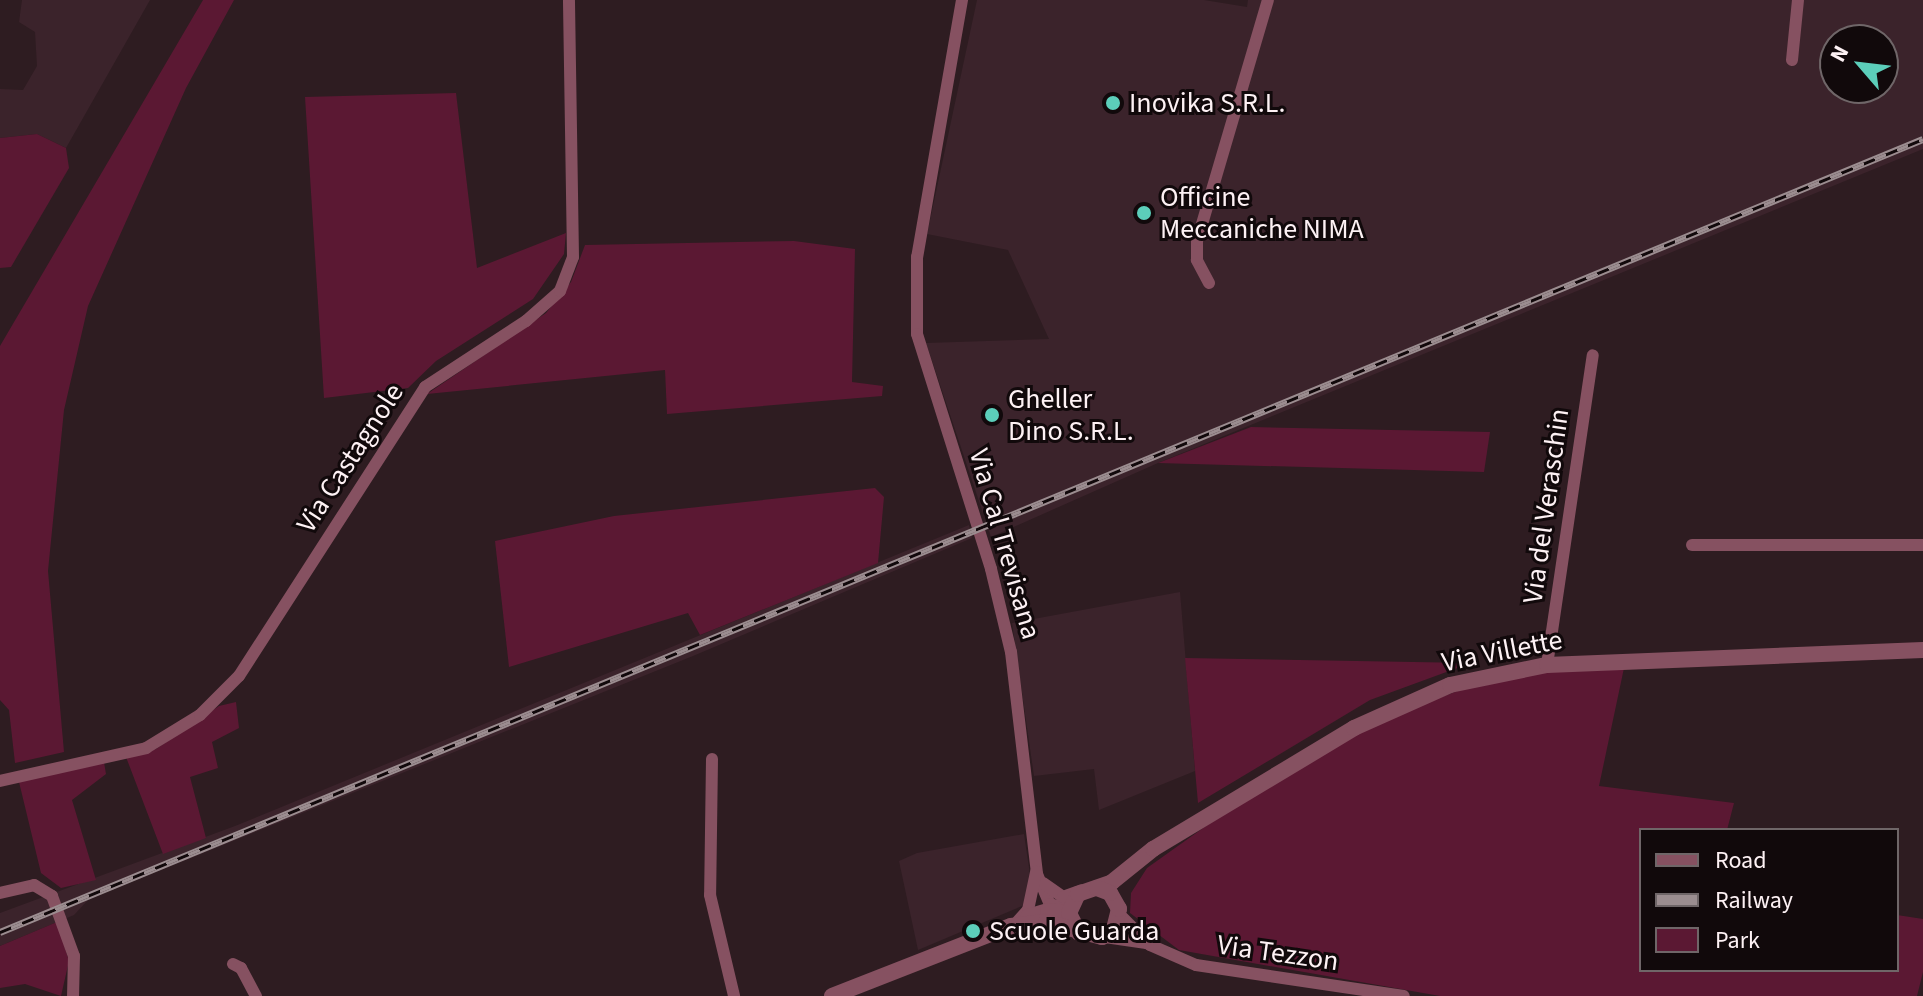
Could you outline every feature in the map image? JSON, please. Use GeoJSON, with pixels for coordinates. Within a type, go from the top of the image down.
{"type":"FeatureCollection","features":[{"type":"Feature","properties":{"kind":"street","name":"Via Castagnole"},"geometry":{"type":"LineString","coordinates":[[0,781],[146,748],[221,697],[425,387],[526,321],[560,291],[573,257],[569,0]]}},
{"type":"Feature","properties":{"kind":"street","name":"Via Cal Trevisana"},"geometry":{"type":"LineString","coordinates":[[962,0],[917,257],[917,334],[991,569],[1011,652],[1036,871],[1050,904],[1069,911]]}},
{"type":"Feature","properties":{"kind":"street"},"geometry":{"type":"LineString","coordinates":[[1209,283],[1197,260],[1197,241],[1268,0]]}},
{"type":"Feature","properties":{"kind":"street"},"geometry":{"type":"LineString","coordinates":[[1792,60],[1798,0]]}},
{"type":"Feature","properties":{"kind":"street","name":"Via del Veraschin"},"geometry":{"type":"LineString","coordinates":[[1547,665],[1593,355]]}},
{"type":"Feature","properties":{"kind":"street"},"geometry":{"type":"LineString","coordinates":[[1692,545],[1923,545]]}},
{"type":"Feature","properties":{"kind":"street","name":"Via Villette"},"geometry":{"type":"LineString","coordinates":[[1069,911],[1090,889],[1138,863],[1247,790],[1403,702],[1450,685],[1547,665],[1923,650]]}},
{"type":"Feature","properties":{"kind":"street"},"geometry":{"type":"LineString","coordinates":[[712,759],[710,895],[734,996]]}},
{"type":"Feature","properties":{"kind":"street"},"geometry":{"type":"LineString","coordinates":[[1010,927],[1046,922],[1102,937],[1114,929],[1138,863]]}},
{"type":"Feature","properties":{"kind":"street","name":"Via Cal Trevisana"},"geometry":{"type":"LineString","coordinates":[[1010,927],[1028,910],[1036,871]]}},
{"type":"Feature","properties":{"kind":"street"},"geometry":{"type":"LineString","coordinates":[[1036,871],[1060,897],[1090,889],[1119,910]]}},
{"type":"Feature","properties":{"kind":"street"},"geometry":{"type":"LineString","coordinates":[[0,893],[34,885],[52,896],[74,956],[73,996]]}},
{"type":"Feature","properties":{"kind":"street","name":"Via Tezzon"},"geometry":{"type":"LineString","coordinates":[[1119,910],[1150,945]]}},
{"type":"Feature","properties":{"kind":"street"},"geometry":{"type":"LineString","coordinates":[[832,996],[1048,911],[1069,911],[1079,933]]}},
{"type":"Feature","properties":{"kind":"street","name":"Via Tezzon"},"geometry":{"type":"LineString","coordinates":[[1102,937],[1119,935],[1150,945],[1172,957],[1229,973],[1404,996]]}},
{"type":"Feature","properties":{"kind":"street"},"geometry":{"type":"LineString","coordinates":[[233,964],[241,968],[256,996]]}},
{"type":"Feature","properties":{"kind":"shaded area"},"geometry":{"type":"Polygon","coordinates":[[[22,0],[150,0],[66,148],[37,134],[0,138],[0,89],[23,90],[37,66],[35,32],[19,22],[22,0]]]}},
{"type":"Feature","properties":{"kind":"shaded area"},"geometry":{"type":"Polygon","coordinates":[[[977,0],[1204,0],[1247,7],[1248,0],[1923,0],[1923,149],[1158,463],[991,537],[926,343],[1049,339],[1008,250],[927,234],[977,0]]]}},
{"type":"Feature","properties":{"kind":"shaded area"},"geometry":{"type":"Polygon","coordinates":[[[969,525],[972,538],[693,656],[89,899],[74,915],[0,946],[0,913],[235,826],[969,525]]]}},
{"type":"Feature","properties":{"kind":"shaded area"},"geometry":{"type":"Polygon","coordinates":[[[1180,592],[1195,771],[1099,810],[1094,769],[1034,776],[1012,623],[1180,592]]]}},
{"type":"Feature","properties":{"kind":"shaded area"},"geometry":{"type":"Polygon","coordinates":[[[1024,834],[1034,901],[918,950],[899,861],[917,853],[1024,834]]]}},
{"type":"Feature","properties":{"kind":"green space"},"geometry":{"type":"Polygon","coordinates":[[[203,0],[234,0],[186,88],[88,306],[64,410],[48,571],[64,752],[15,763],[9,710],[0,700],[0,346],[203,0]]]}},
{"type":"Feature","properties":{"kind":"green space"},"geometry":{"type":"Polygon","coordinates":[[[456,93],[477,268],[566,233],[564,254],[533,299],[436,361],[408,388],[324,398],[305,97],[456,93]]]}},
{"type":"Feature","properties":{"kind":"green space"},"geometry":{"type":"Polygon","coordinates":[[[37,134],[66,148],[69,168],[11,267],[0,268],[0,138],[37,134]]]}},
{"type":"Feature","properties":{"kind":"green space"},"geometry":{"type":"Polygon","coordinates":[[[794,241],[855,249],[852,382],[883,386],[882,396],[667,414],[665,370],[427,394],[546,313],[571,282],[585,245],[794,241]]]}},
{"type":"Feature","properties":{"kind":"green space"},"geometry":{"type":"Polygon","coordinates":[[[1251,427],[1490,432],[1484,472],[1158,463],[1251,427]]]}},
{"type":"Feature","properties":{"kind":"green space"},"geometry":{"type":"Polygon","coordinates":[[[875,488],[884,497],[878,563],[700,635],[688,613],[509,667],[495,541],[614,516],[875,488]]]}},
{"type":"Feature","properties":{"kind":"green space"},"geometry":{"type":"Polygon","coordinates":[[[1185,658],[1471,663],[1370,700],[1198,803],[1185,658]]]}},
{"type":"Feature","properties":{"kind":"green space"},"geometry":{"type":"Polygon","coordinates":[[[1624,668],[1599,786],[1734,803],[1728,828],[1639,828],[1639,972],[1899,972],[1899,915],[1923,919],[1923,972],[1917,996],[1440,996],[1179,950],[1130,913],[1131,893],[1147,868],[1213,821],[1381,720],[1468,687],[1548,670],[1624,668]]]}},
{"type":"Feature","properties":{"kind":"green space"},"geometry":{"type":"Polygon","coordinates":[[[236,702],[239,728],[212,742],[218,768],[190,777],[206,838],[163,854],[126,757],[156,749],[219,706],[236,702]]]}},
{"type":"Feature","properties":{"kind":"green space"},"geometry":{"type":"Polygon","coordinates":[[[104,762],[106,774],[72,800],[96,880],[61,888],[41,873],[19,782],[104,762]]]}},
{"type":"Feature","properties":{"kind":"green space"},"geometry":{"type":"Polygon","coordinates":[[[57,922],[69,961],[61,996],[25,984],[0,988],[0,946],[57,922]]]}},
{"type":"Feature","properties":{"kind":"railway"},"geometry":{"type":"LineString","coordinates":[[0,932],[1923,139]]}},
{"type":"Feature","properties":{"kind":"place","name":"Inovika S.R.L."},"geometry":{"type":"Point","coordinates":[1113,103]}},
{"type":"Feature","properties":{"kind":"place","name":"Officine Meccaniche NIMA"},"geometry":{"type":"Point","coordinates":[1144,213]}},
{"type":"Feature","properties":{"kind":"place","name":"Gheller Dino S.R.L."},"geometry":{"type":"Point","coordinates":[992,415]}},
{"type":"Feature","properties":{"kind":"place","name":"Scuole Guarda"},"geometry":{"type":"Point","coordinates":[973,931]}}]}
